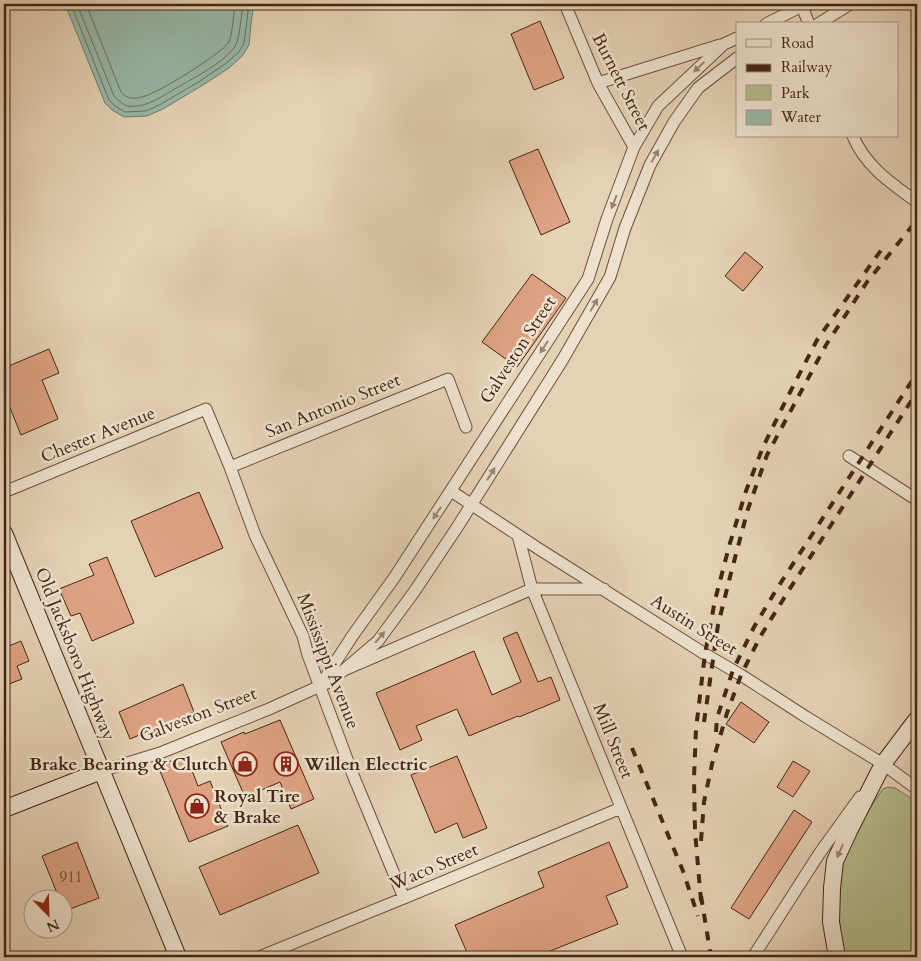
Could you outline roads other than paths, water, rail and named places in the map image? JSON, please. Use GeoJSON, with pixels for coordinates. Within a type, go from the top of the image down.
{"type":"FeatureCollection","features":[{"type":"Feature","properties":{"kind":"main road","name":"Old Jacksboro Highway"},"geometry":{"type":"LineString","coordinates":[[4,533],[178,957]]}},
{"type":"Feature","properties":{"kind":"main road"},"geometry":{"type":"LineString","coordinates":[[837,957],[831,922],[835,861],[883,764],[917,719]]}},
{"type":"Feature","properties":{"kind":"main road","name":"Galveston Street"},"geometry":{"type":"LineString","coordinates":[[4,810],[101,770]]}},
{"type":"Feature","properties":{"kind":"street","name":"Burnett Street"},"geometry":{"type":"LineString","coordinates":[[565,4],[598,83],[634,147]]}},
{"type":"Feature","properties":{"kind":"street"},"geometry":{"type":"LineString","coordinates":[[821,22],[850,4]]}},
{"type":"Feature","properties":{"kind":"street"},"geometry":{"type":"LineString","coordinates":[[770,22],[803,5],[808,22]]}},
{"type":"Feature","properties":{"kind":"street","name":"Galveston Street"},"geometry":{"type":"LineString","coordinates":[[320,686],[353,635],[394,578],[588,278],[607,219],[634,147],[658,106],[724,44],[736,38]]}},
{"type":"Feature","properties":{"kind":"street"},"geometry":{"type":"LineString","coordinates":[[598,83],[724,44]]}},
{"type":"Feature","properties":{"kind":"street","name":"Galveston Street"},"geometry":{"type":"LineString","coordinates":[[101,770],[160,754],[269,710],[329,682],[378,641],[414,592],[472,504],[563,359],[610,277],[625,228],[650,165],[674,122],[698,88],[736,59]]}},
{"type":"Feature","properties":{"kind":"street"},"geometry":{"type":"LineString","coordinates":[[854,138],[868,161],[879,173],[917,202]]}},
{"type":"Feature","properties":{"kind":"street","name":"San Antonio Street"},"geometry":{"type":"LineString","coordinates":[[230,466],[448,379],[466,428]]}},
{"type":"Feature","properties":{"kind":"street","name":"Mississippi Avenue"},"geometry":{"type":"LineString","coordinates":[[206,409],[256,535],[303,636],[308,655],[352,775],[404,898]]}},
{"type":"Feature","properties":{"kind":"street","name":"Chester Avenue"},"geometry":{"type":"LineString","coordinates":[[4,492],[206,409]]}},
{"type":"Feature","properties":{"kind":"street"},"geometry":{"type":"LineString","coordinates":[[849,456],[917,500]]}},
{"type":"Feature","properties":{"kind":"street","name":"Austin Street"},"geometry":{"type":"LineString","coordinates":[[451,491],[604,590],[883,764],[917,789]]}},
{"type":"Feature","properties":{"kind":"street","name":"Mill Street"},"geometry":{"type":"LineString","coordinates":[[518,535],[532,589],[682,957]]}},
{"type":"Feature","properties":{"kind":"street","name":"Galveston Street"},"geometry":{"type":"LineString","coordinates":[[344,670],[532,589],[604,590]]}},
{"type":"Feature","properties":{"kind":"street"},"geometry":{"type":"LineString","coordinates":[[752,957],[819,854],[883,764]]}},
{"type":"Feature","properties":{"kind":"street","name":"Waco Street"},"geometry":{"type":"LineString","coordinates":[[259,957],[621,808]]}},
{"type":"Feature","properties":{"kind":"water"},"geometry":{"type":"Polygon","coordinates":[[[65,4],[254,4],[249,45],[243,55],[229,68],[163,109],[147,116],[124,117],[105,103],[65,4]]]}},
{"type":"Feature","properties":{"kind":"railway"},"geometry":{"type":"LineString","coordinates":[[704,722],[718,625],[748,509],[767,455],[826,345],[867,282],[912,226]]}},
{"type":"Feature","properties":{"kind":"railway"},"geometry":{"type":"LineString","coordinates":[[701,901],[695,831],[694,778],[696,729],[705,654],[715,600],[730,543],[746,491],[763,447],[817,340],[884,246]]}},
{"type":"Feature","properties":{"kind":"railway"},"geometry":{"type":"LineString","coordinates":[[716,732],[717,718],[733,670],[754,627],[917,373]]}},
{"type":"Feature","properties":{"kind":"railway"},"geometry":{"type":"LineString","coordinates":[[701,841],[704,802],[712,764],[727,713],[741,675],[760,637],[789,590],[917,392]]}},
{"type":"Feature","properties":{"kind":"railway"},"geometry":{"type":"LineString","coordinates":[[632,748],[683,871],[698,916]]}},
{"type":"Feature","properties":{"kind":"railway"},"geometry":{"type":"LineString","coordinates":[[701,896],[711,957]]}},
{"type":"Feature","properties":{"kind":"place","name":"Brake Bearing & Clutch"},"geometry":{"type":"Point","coordinates":[245,764]}},
{"type":"Feature","properties":{"kind":"place","name":"Willen Electric"},"geometry":{"type":"Point","coordinates":[286,764]}},
{"type":"Feature","properties":{"kind":"place","name":"Royal Tire & Brake"},"geometry":{"type":"Point","coordinates":[197,806]}}]}
